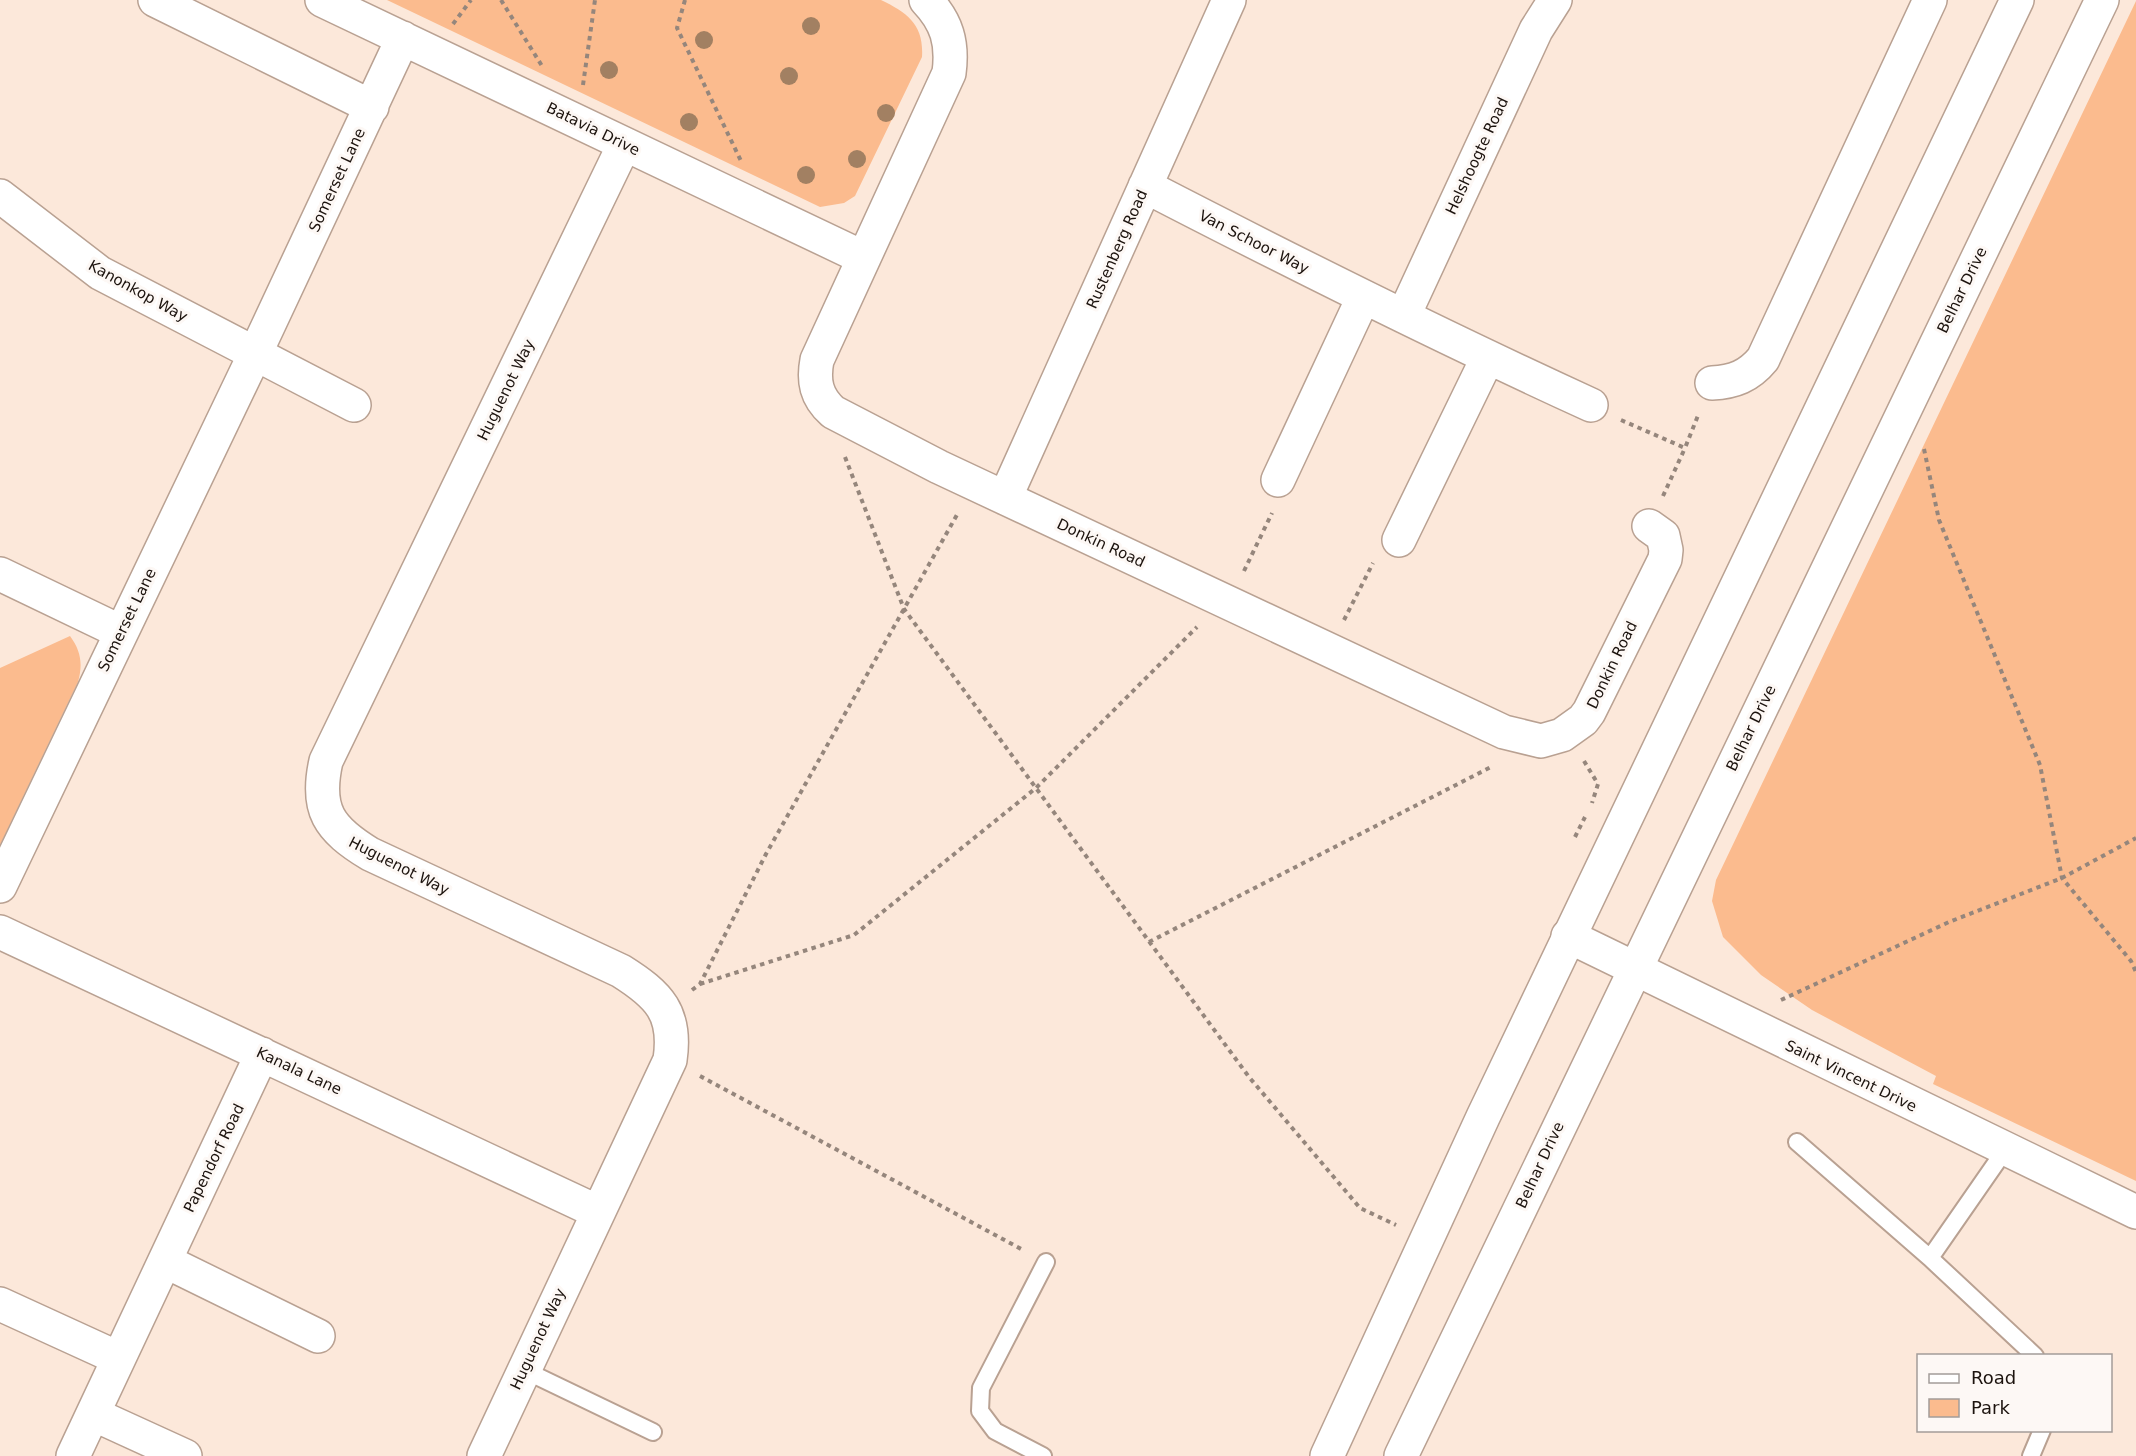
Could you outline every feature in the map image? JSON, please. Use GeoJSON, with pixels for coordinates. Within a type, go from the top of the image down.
{"type":"FeatureCollection","features":[{"type":"Feature","properties":{"kind":"street"},"geometry":{"type":"LineString","coordinates":[[155,0],[372,107]]}},
{"type":"Feature","properties":{"kind":"street","name":"Batavia Drive"},"geometry":{"type":"LineString","coordinates":[[322,0],[864,258]]}},
{"type":"Feature","properties":{"kind":"street"},"geometry":{"type":"LineString","coordinates":[[825,405],[814,381],[817,360],[949,73],[952,51],[948,33],[942,19],[926,0]]}},
{"type":"Feature","properties":{"kind":"street","name":"Rustenberg Road"},"geometry":{"type":"LineString","coordinates":[[1005,498],[1229,0]]}},
{"type":"Feature","properties":{"kind":"street","name":"Helshoogte Road"},"geometry":{"type":"LineString","coordinates":[[1404,315],[1536,30],[1555,0]]}},
{"type":"Feature","properties":{"kind":"street"},"geometry":{"type":"LineString","coordinates":[[1712,383],[1740,379],[1755,369],[1763,359],[1930,0]]}},
{"type":"Feature","properties":{"kind":"street"},"geometry":{"type":"LineString","coordinates":[[1327,1456],[1568,936],[2018,0]]}},
{"type":"Feature","properties":{"kind":"street","name":"Belhar Drive"},"geometry":{"type":"LineString","coordinates":[[1405,1455],[1635,968],[2102,0]]}},
{"type":"Feature","properties":{"kind":"street","name":"Somerset Lane"},"geometry":{"type":"LineString","coordinates":[[0,886],[255,354],[403,38]]}},
{"type":"Feature","properties":{"kind":"street","name":"Huguenot Way"},"geometry":{"type":"LineString","coordinates":[[484,1456],[670,1060],[673,1041],[666,1011],[645,986],[621,971],[369,854],[344,838],[332,824],[322,804],[321,783],[326,761],[624,145]]}},
{"type":"Feature","properties":{"kind":"street","name":"Van Schoor Way"},"geometry":{"type":"LineString","coordinates":[[1145,186],[1363,298],[1404,315],[1591,405]]}},
{"type":"Feature","properties":{"kind":"street","name":"Kanonkop Way"},"geometry":{"type":"LineString","coordinates":[[0,196],[100,273],[255,354]]}},
{"type":"Feature","properties":{"kind":"street"},"geometry":{"type":"LineString","coordinates":[[1278,480],[1363,298]]}},
{"type":"Feature","properties":{"kind":"street"},"geometry":{"type":"LineString","coordinates":[[255,354],[354,405]]}},
{"type":"Feature","properties":{"kind":"street"},"geometry":{"type":"LineString","coordinates":[[1399,540],[1488,357]]}},
{"type":"Feature","properties":{"kind":"street","name":"Donkin Road"},"geometry":{"type":"LineString","coordinates":[[825,405],[833,412],[975,484],[1504,732],[1551,738],[1589,712],[1665,559],[1663,536],[1649,525]]}},
{"type":"Feature","properties":{"kind":"street"},"geometry":{"type":"LineString","coordinates":[[0,574],[121,632]]}},
{"type":"Feature","properties":{"kind":"street","name":"Kanala Lane"},"geometry":{"type":"LineString","coordinates":[[0,932],[598,1212]]}},
{"type":"Feature","properties":{"kind":"street","name":"Saint Vincent Drive"},"geometry":{"type":"LineString","coordinates":[[1568,936],[2136,1212]]}},
{"type":"Feature","properties":{"kind":"street","name":"Papendorf Road"},"geometry":{"type":"LineString","coordinates":[[73,1456],[262,1054]]}},
{"type":"Feature","properties":{"kind":"street"},"geometry":{"type":"LineString","coordinates":[[165,1261],[318,1336]]}},
{"type":"Feature","properties":{"kind":"street"},"geometry":{"type":"LineString","coordinates":[[0,1304],[118,1358]]}},
{"type":"Feature","properties":{"kind":"street"},"geometry":{"type":"LineString","coordinates":[[93,1414],[185,1456]]}},
{"type":"Feature","properties":{"kind":"lane"},"geometry":{"type":"LineString","coordinates":[[1797,1142],[1930,1258],[2033,1354]]}},
{"type":"Feature","properties":{"kind":"lane"},"geometry":{"type":"LineString","coordinates":[[1930,1258],[2006,1150]]}},
{"type":"Feature","properties":{"kind":"lane"},"geometry":{"type":"LineString","coordinates":[[1043,1456],[995,1431],[980,1411],[981,1388],[1046,1262]]}},
{"type":"Feature","properties":{"kind":"lane"},"geometry":{"type":"LineString","coordinates":[[524,1370],[653,1432]]}},
{"type":"Feature","properties":{"kind":"lane"},"geometry":{"type":"LineString","coordinates":[[2031,1456],[2042,1432]]}},
{"type":"Feature","properties":{"kind":"path"},"geometry":{"type":"LineString","coordinates":[[501,0],[547,74],[556,84],[546,107]]}},
{"type":"Feature","properties":{"kind":"path"},"geometry":{"type":"LineString","coordinates":[[582,91],[595,0]]}},
{"type":"Feature","properties":{"kind":"path"},"geometry":{"type":"LineString","coordinates":[[685,0],[677,28],[748,176],[737,198]]}},
{"type":"Feature","properties":{"kind":"path"},"geometry":{"type":"LineString","coordinates":[[1649,525],[1712,383]]}},
{"type":"Feature","properties":{"kind":"path"},"geometry":{"type":"LineString","coordinates":[[1912,393],[1939,519],[2040,765],[2062,878],[2131,961],[2136,972]]}},
{"type":"Feature","properties":{"kind":"path"},"geometry":{"type":"LineString","coordinates":[[825,405],[904,609],[1249,1077],[1360,1208],[1427,1239]]}},
{"type":"Feature","properties":{"kind":"path"},"geometry":{"type":"LineString","coordinates":[[1591,405],[1638,429],[1685,448]]}},
{"type":"Feature","properties":{"kind":"path"},"geometry":{"type":"LineString","coordinates":[[666,1011],[700,984],[854,935],[1036,788],[1224,600],[1242,576],[1277,500],[1278,480]]}},
{"type":"Feature","properties":{"kind":"path"},"geometry":{"type":"LineString","coordinates":[[700,984],[766,854],[975,484]]}},
{"type":"Feature","properties":{"kind":"path"},"geometry":{"type":"LineString","coordinates":[[1330,650],[1382,546],[1399,540]]}},
{"type":"Feature","properties":{"kind":"path"},"geometry":{"type":"LineString","coordinates":[[1149,942],[1551,738],[1585,762],[1598,784],[1593,801],[1575,837]]}},
{"type":"Feature","properties":{"kind":"path"},"geometry":{"type":"LineString","coordinates":[[1745,1023],[1788,996],[1866,958],[1949,922],[2062,878],[2136,838]]}},
{"type":"Feature","properties":{"kind":"path"},"geometry":{"type":"LineString","coordinates":[[670,1060],[1046,1262]]}},
{"type":"Feature","properties":{"kind":"green space"},"geometry":{"type":"Polygon","coordinates":[[[387,0],[881,0],[899,10],[912,21],[920,36],[922,57],[855,196],[844,203],[820,207],[387,0]]]}},
{"type":"Feature","properties":{"kind":"green space"},"geometry":{"type":"Polygon","coordinates":[[[2136,1],[2136,1181],[1933,1084],[1936,1076],[1812,1010],[1761,975],[1723,937],[1712,901],[1716,880],[2136,1]]]}},
{"type":"Feature","properties":{"kind":"green space"},"geometry":{"type":"Polygon","coordinates":[[[70,636],[77,647],[80,658],[78,682],[0,845],[0,668],[70,636]]]}}]}
